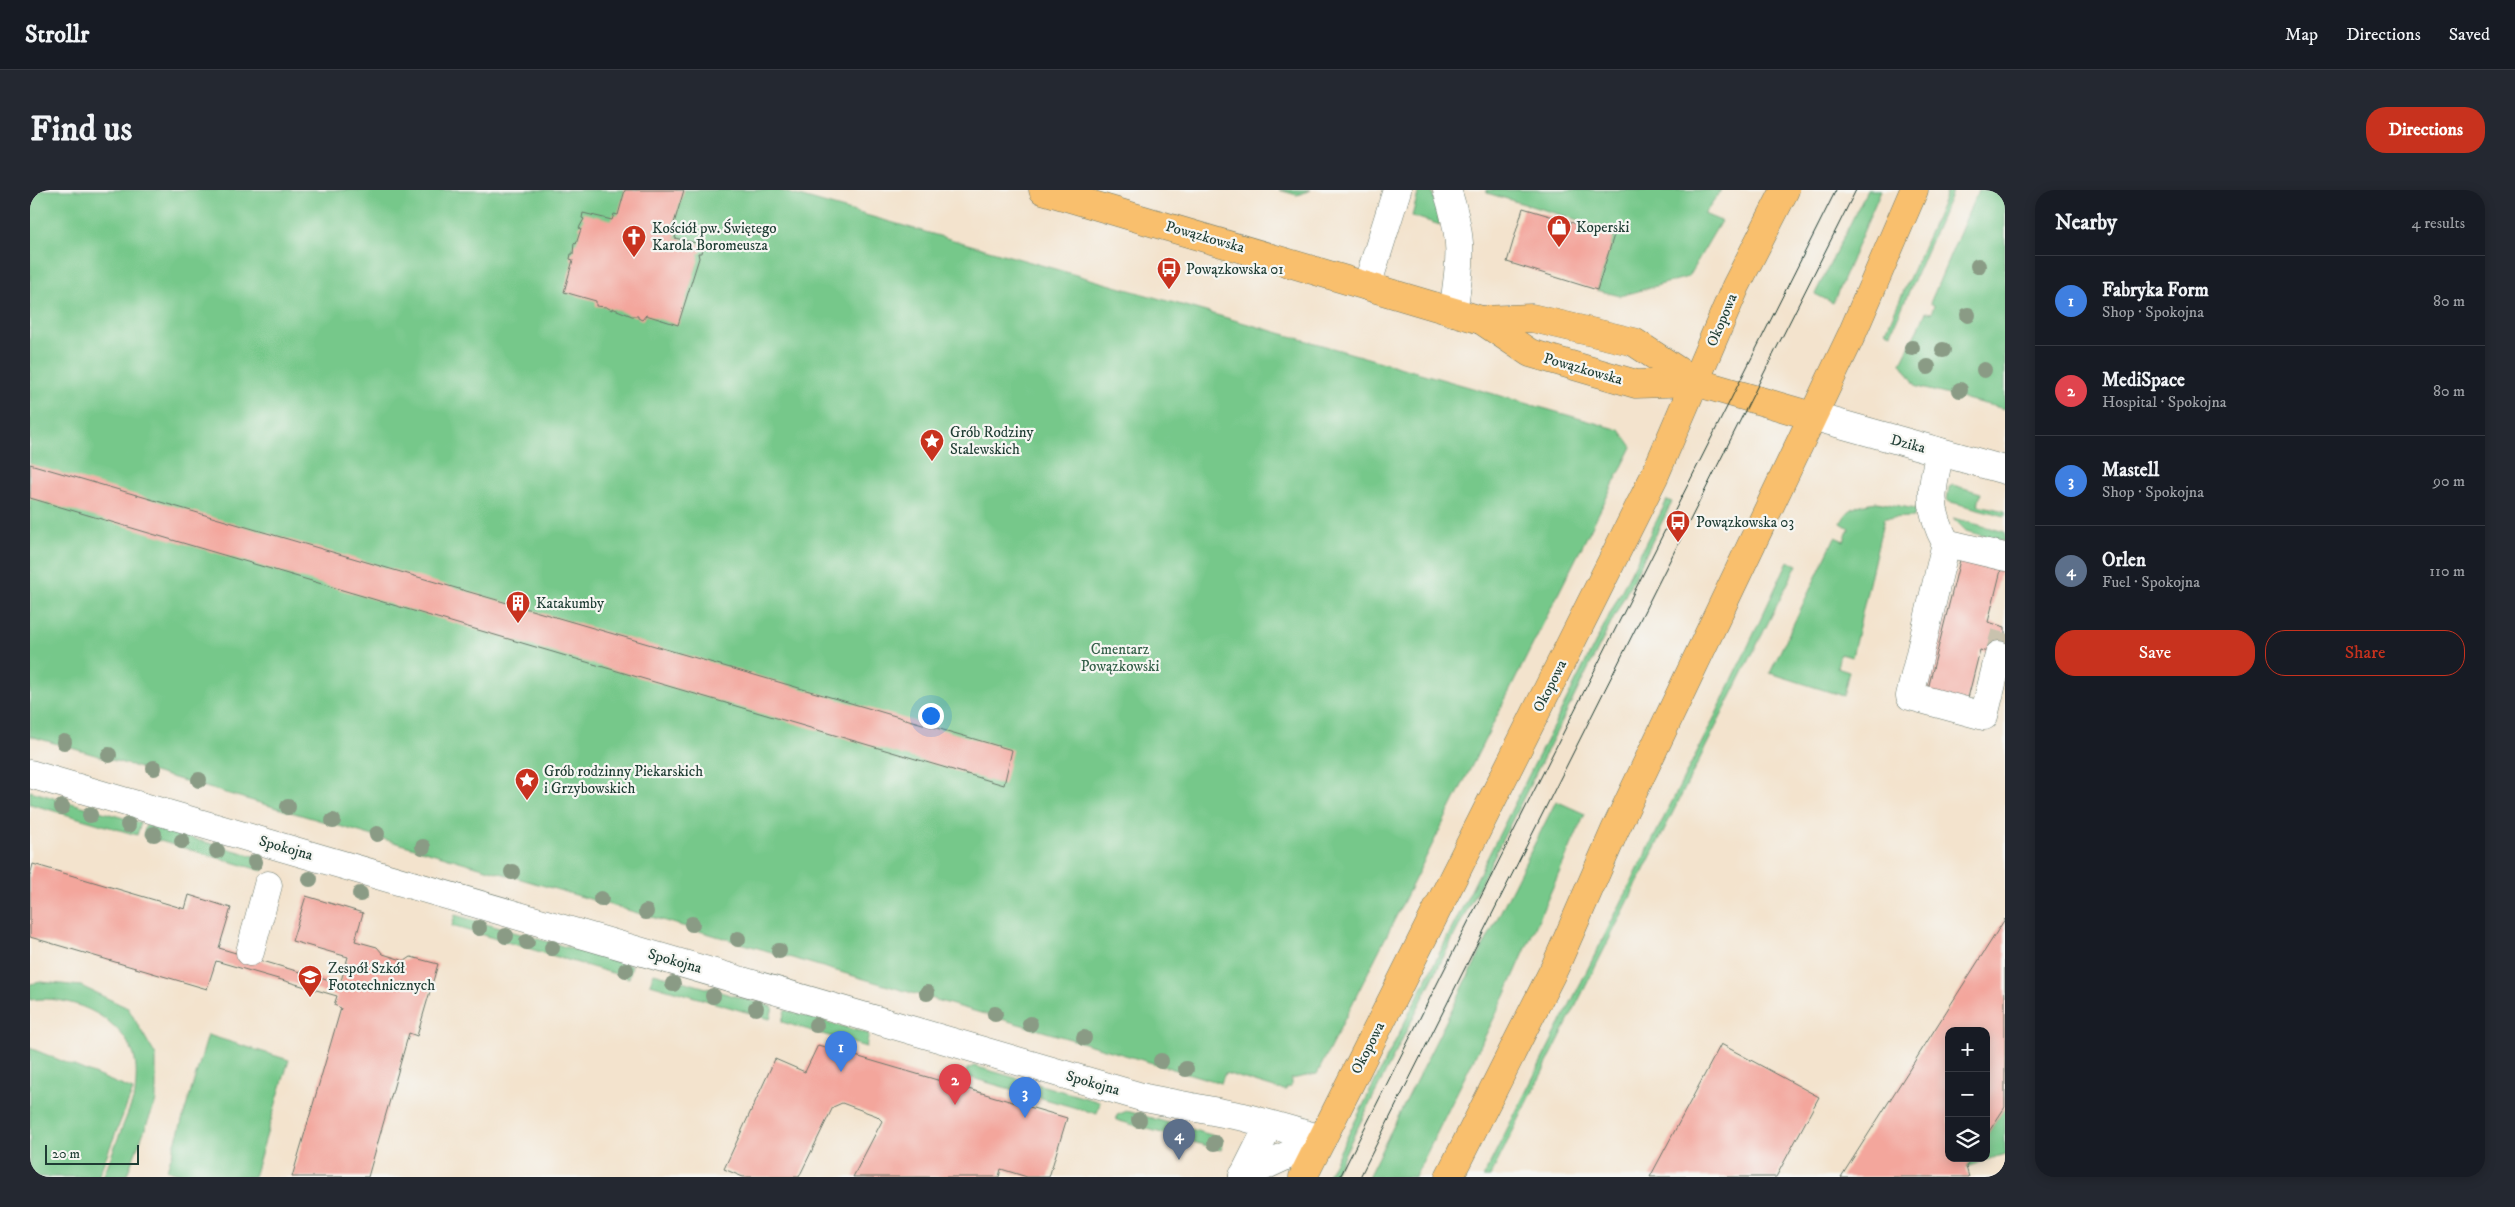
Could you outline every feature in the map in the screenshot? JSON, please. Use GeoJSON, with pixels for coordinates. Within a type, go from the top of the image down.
{"type":"FeatureCollection","features":[{"type":"Feature","properties":{"kind":"main road","name":"Powązkowska"},"geometry":{"type":"LineString","coordinates":[[1043,190],[1481,320],[1532,318],[1634,342],[1695,382],[1812,416]]}},
{"type":"Feature","properties":{"kind":"main road","name":"Okopowa"},"geometry":{"type":"LineString","coordinates":[[1303,1177],[1654,477],[1744,270],[1785,190]]}},
{"type":"Feature","properties":{"kind":"main road"},"geometry":{"type":"LineString","coordinates":[[1449,1177],[1555,968],[1615,830],[1852,334],[1914,190]]}},
{"type":"Feature","properties":{"kind":"main road","name":"Powązkowska"},"geometry":{"type":"LineString","coordinates":[[1481,320],[1530,354],[1636,384],[1695,382]]}},
{"type":"Feature","properties":{"kind":"street"},"geometry":{"type":"LineString","coordinates":[[1367,286],[1397,190]]}},
{"type":"Feature","properties":{"kind":"street"},"geometry":{"type":"LineString","coordinates":[[1447,190],[1460,242],[1461,263],[1453,312]]}},
{"type":"Feature","properties":{"kind":"street","name":"Dzika"},"geometry":{"type":"LineString","coordinates":[[1812,416],[2005,470]]}},
{"type":"Feature","properties":{"kind":"street"},"geometry":{"type":"LineString","coordinates":[[1940,452],[1932,488],[1932,506],[1936,523],[1946,542],[1910,696],[1984,716],[2000,655]]}},
{"type":"Feature","properties":{"kind":"street"},"geometry":{"type":"LineString","coordinates":[[1946,542],[2005,557]]}},
{"type":"Feature","properties":{"kind":"street","name":"Spokojna"},"geometry":{"type":"LineString","coordinates":[[30,774],[1145,1098],[1269,1124],[1322,1139]]}},
{"type":"Feature","properties":{"kind":"street"},"geometry":{"type":"LineString","coordinates":[[250,952],[268,885]]}},
{"type":"Feature","properties":{"kind":"street"},"geometry":{"type":"LineString","coordinates":[[1243,1177],[1269,1124]]}},
{"type":"Feature","properties":{"kind":"street"},"geometry":{"type":"LineString","coordinates":[[1243,1177],[1322,1139]]}},
{"type":"Feature","properties":{"kind":"green space","name":"Cmentarz Powązkowski"},"geometry":{"type":"Polygon","coordinates":[[[30,190],[778,190],[1620,430],[1632,447],[1317,1074],[1291,1079],[1291,1087],[1286,1088],[1286,1090],[1225,1073],[1221,1083],[30,736],[30,190]]]}},
{"type":"Feature","properties":{"kind":"green space"},"geometry":{"type":"Polygon","coordinates":[[[1279,190],[1311,190],[1297,195],[1279,190]]]}},
{"type":"Feature","properties":{"kind":"green space"},"geometry":{"type":"Polygon","coordinates":[[[1419,190],[1432,190],[1440,225],[1412,216],[1419,190]]]}},
{"type":"Feature","properties":{"kind":"green space"},"geometry":{"type":"Polygon","coordinates":[[[1486,190],[1721,190],[1704,214],[1721,221],[1688,277],[1620,296],[1597,290],[1615,231],[1487,193],[1486,190]]]}},
{"type":"Feature","properties":{"kind":"green space"},"geometry":{"type":"Polygon","coordinates":[[[1867,190],[1881,190],[1833,303],[1815,294],[1867,190]]]}},
{"type":"Feature","properties":{"kind":"green space"},"geometry":{"type":"Polygon","coordinates":[[[1948,190],[1953,190],[1891,333],[1886,331],[1948,190]]]}},
{"type":"Feature","properties":{"kind":"green space"},"geometry":{"type":"Polygon","coordinates":[[[1978,190],[2005,190],[2005,409],[1917,387],[1901,363],[1926,312],[1931,313],[1934,305],[1930,303],[1978,190]]]}},
{"type":"Feature","properties":{"kind":"green space"},"geometry":{"type":"Polygon","coordinates":[[[1953,485],[1981,493],[1978,505],[2005,511],[2005,516],[1947,501],[1949,487],[1953,485]]]}},
{"type":"Feature","properties":{"kind":"green space"},"geometry":{"type":"Polygon","coordinates":[[[1667,500],[1672,502],[1333,1177],[1327,1177],[1667,500]]]}},
{"type":"Feature","properties":{"kind":"green space"},"geometry":{"type":"Polygon","coordinates":[[[1877,502],[1916,509],[1914,517],[1884,518],[1852,657],[1840,654],[1837,667],[1849,671],[1843,696],[1770,673],[1835,537],[1844,541],[1849,528],[1841,523],[1847,513],[1855,507],[1877,502]]]}},
{"type":"Feature","properties":{"kind":"green space"},"geometry":{"type":"Polygon","coordinates":[[[1953,518],[2005,532],[2005,542],[1966,531],[1953,518]]]}},
{"type":"Feature","properties":{"kind":"green space"},"geometry":{"type":"Polygon","coordinates":[[[1788,561],[1797,565],[1490,1177],[1483,1177],[1717,712],[1788,561]]]}},
{"type":"Feature","properties":{"kind":"green space"},"geometry":{"type":"Polygon","coordinates":[[[30,791],[141,823],[137,835],[30,804],[30,791]]]}},
{"type":"Feature","properties":{"kind":"green space"},"geometry":{"type":"Polygon","coordinates":[[[1556,801],[1585,814],[1505,996],[1415,1177],[1368,1177],[1556,801]]]}},
{"type":"Feature","properties":{"kind":"green space"},"geometry":{"type":"Polygon","coordinates":[[[146,825],[261,858],[265,863],[263,871],[143,836],[146,825]]]}},
{"type":"Feature","properties":{"kind":"green space"},"geometry":{"type":"Polygon","coordinates":[[[455,915],[632,966],[629,978],[452,926],[455,915]]]}},
{"type":"Feature","properties":{"kind":"green space"},"geometry":{"type":"Polygon","coordinates":[[[654,973],[773,1007],[770,1019],[650,984],[654,973]]]}},
{"type":"Feature","properties":{"kind":"green space"},"geometry":{"type":"Polygon","coordinates":[[[41,982],[81,986],[128,1008],[156,1056],[156,1101],[126,1177],[103,1177],[135,1095],[136,1068],[133,1053],[126,1040],[116,1028],[90,1010],[60,1000],[30,1000],[30,984],[41,982]]]}},
{"type":"Feature","properties":{"kind":"green space"},"geometry":{"type":"Polygon","coordinates":[[[785,1010],[869,1034],[866,1047],[782,1022],[785,1010]]]}},
{"type":"Feature","properties":{"kind":"green space"},"geometry":{"type":"Polygon","coordinates":[[[208,1035],[289,1060],[254,1177],[191,1177],[167,1170],[208,1035]]]}},
{"type":"Feature","properties":{"kind":"green space"},"geometry":{"type":"Polygon","coordinates":[[[30,1048],[133,1090],[98,1177],[30,1177],[30,1048]]]}},
{"type":"Feature","properties":{"kind":"green space"},"geometry":{"type":"Polygon","coordinates":[[[974,1066],[1100,1102],[1097,1114],[965,1076],[967,1069],[974,1066]]]}},
{"type":"Feature","properties":{"kind":"green space"},"geometry":{"type":"Polygon","coordinates":[[[2005,1107],[2005,1154],[1990,1159],[1990,1130],[2005,1107]]]}},
{"type":"Feature","properties":{"kind":"green space"},"geometry":{"type":"Polygon","coordinates":[[[1127,1111],[1215,1136],[1223,1141],[1221,1150],[1116,1120],[1117,1115],[1127,1111]]]}},
{"type":"Feature","properties":{"kind":"green space"},"geometry":{"type":"Polygon","coordinates":[[[1969,1162],[1981,1162],[1966,1167],[1969,1162]]]}},
{"type":"Feature","properties":{"kind":"building","name":"Kościół pw. Świętego Karola Boromeusza"},"geometry":{"type":"Polygon","coordinates":[[[625,190],[684,190],[672,230],[677,232],[675,238],[700,244],[702,248],[701,253],[698,253],[699,258],[678,325],[646,315],[642,320],[638,316],[632,316],[612,308],[612,310],[596,306],[596,301],[564,292],[573,260],[570,259],[571,254],[573,254],[574,243],[576,244],[581,229],[579,228],[584,219],[582,218],[583,213],[612,220],[614,214],[618,215],[625,190]]]}},
{"type":"Feature","properties":{"kind":"building"},"geometry":{"type":"Polygon","coordinates":[[[1523,208],[1614,235],[1597,290],[1507,262],[1523,208]]]}},
{"type":"Feature","properties":{"kind":"building","name":"Katakumby"},"geometry":{"type":"Polygon","coordinates":[[[30,464],[1012,750],[1004,785],[30,498],[30,464]]]}},
{"type":"Feature","properties":{"kind":"building"},"geometry":{"type":"Polygon","coordinates":[[[1960,560],[2001,570],[1988,622],[2005,627],[2005,657],[1980,650],[1967,702],[1927,693],[1960,560]]]}},
{"type":"Feature","properties":{"kind":"building"},"geometry":{"type":"Polygon","coordinates":[[[33,864],[185,909],[189,895],[231,908],[219,948],[340,984],[348,957],[292,941],[306,896],[363,913],[355,941],[377,947],[383,954],[405,961],[411,957],[438,964],[417,1036],[409,1033],[368,1177],[292,1177],[341,1008],[334,1005],[337,996],[216,961],[207,989],[30,937],[30,876],[33,864]]]}},
{"type":"Feature","properties":{"kind":"building"},"geometry":{"type":"Polygon","coordinates":[[[2005,919],[2005,1107],[1990,1130],[1990,1027],[1945,1027],[1945,1162],[1969,1162],[1966,1167],[1969,1177],[1841,1177],[2005,919]]]}},
{"type":"Feature","properties":{"kind":"building"},"geometry":{"type":"Polygon","coordinates":[[[1721,1044],[1819,1097],[1776,1177],[1650,1177],[1721,1044]]]}},
{"type":"Feature","properties":{"kind":"building"},"geometry":{"type":"Polygon","coordinates":[[[818,1045],[1067,1118],[1049,1177],[1027,1177],[1001,1169],[999,1177],[853,1177],[882,1121],[877,1116],[842,1103],[833,1107],[799,1177],[743,1177],[724,1169],[775,1059],[805,1072],[818,1045]]]}},
{"type":"Feature","properties":{"kind":"tunnel"},"geometry":{"type":"LineString","coordinates":[[1999,655],[2005,633]]}},
{"type":"Feature","properties":{"kind":"tram line"},"geometry":{"type":"LineString","coordinates":[[1340,1177],[1836,190]]}},
{"type":"Feature","properties":{"kind":"tram line"},"geometry":{"type":"LineString","coordinates":[[1360,1177],[1856,190]]}},
{"type":"Feature","properties":{"kind":"place","name":"Koperski"},"geometry":{"type":"Point","coordinates":[1559,248]}},
{"type":"Feature","properties":{"kind":"place","name":"Kościół pw. Świętego Karola Boromeusza"},"geometry":{"type":"Point","coordinates":[634,258]}},
{"type":"Feature","properties":{"kind":"place","name":"Powązkowska 01"},"geometry":{"type":"Point","coordinates":[1169,290]}},
{"type":"Feature","properties":{"kind":"place","name":"Grób Rodziny Stalewskich"},"geometry":{"type":"Point","coordinates":[932,462]}},
{"type":"Feature","properties":{"kind":"place","name":"Powązkowska 03"},"geometry":{"type":"Point","coordinates":[1678,543]}},
{"type":"Feature","properties":{"kind":"place","name":"Katakumby"},"geometry":{"type":"Point","coordinates":[518,624]}},
{"type":"Feature","properties":{"kind":"place","name":"Grób rodzinny Piekarskich i Grzybowskich"},"geometry":{"type":"Point","coordinates":[527,801]}},
{"type":"Feature","properties":{"kind":"place","name":"Zespół Szkół Fototechnicznych"},"geometry":{"type":"Point","coordinates":[310,998]}},
{"type":"Feature","properties":{"kind":"place","name":"Fabryka Form"},"geometry":{"type":"Point","coordinates":[841,1072]}},
{"type":"Feature","properties":{"kind":"place","name":"MediSpace"},"geometry":{"type":"Point","coordinates":[955,1105]}},
{"type":"Feature","properties":{"kind":"place","name":"Mastell"},"geometry":{"type":"Point","coordinates":[1025,1118]}},
{"type":"Feature","properties":{"kind":"place","name":"Orlen"},"geometry":{"type":"Point","coordinates":[1179,1160]}}]}
